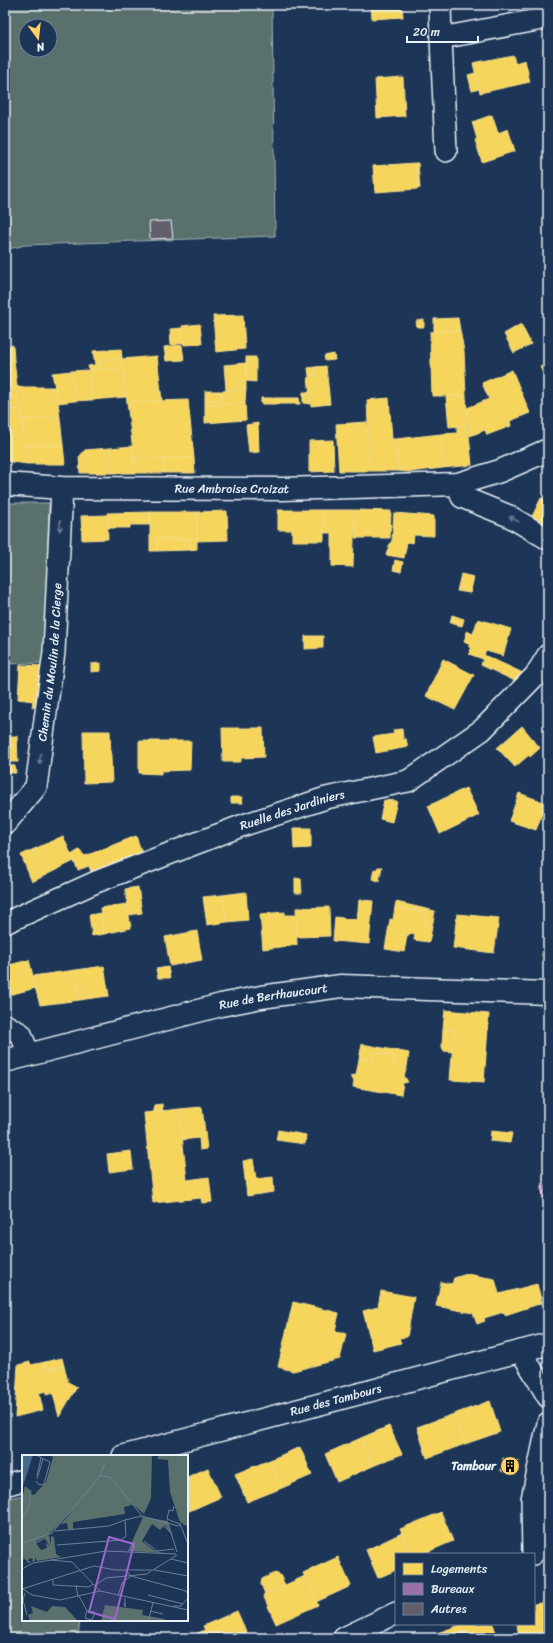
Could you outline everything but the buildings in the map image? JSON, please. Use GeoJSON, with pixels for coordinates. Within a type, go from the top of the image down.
{"type":"FeatureCollection","features":[{"type":"Feature","properties":{"kind":"main road","name":"Rue Ambroise Croizat"},"geometry":{"type":"LineString","coordinates":[[5,484],[62,488],[282,489],[458,484],[500,472],[548,450]]}},
{"type":"Feature","properties":{"kind":"main road","name":"Rue de Berthaucourt"},"geometry":{"type":"LineString","coordinates":[[5,1061],[221,1005],[261,997],[341,986],[548,993]]}},
{"type":"Feature","properties":{"kind":"street"},"geometry":{"type":"LineString","coordinates":[[440,5],[446,151]]}},
{"type":"Feature","properties":{"kind":"street"},"geometry":{"type":"LineString","coordinates":[[441,38],[548,18]]}},
{"type":"Feature","properties":{"kind":"street"},"geometry":{"type":"LineString","coordinates":[[458,484],[462,497],[509,516],[548,539]]}},
{"type":"Feature","properties":{"kind":"street","name":"Chemin du Moulin de la Cierge"},"geometry":{"type":"LineString","coordinates":[[5,824],[36,787],[54,652],[62,488]]}},
{"type":"Feature","properties":{"kind":"street","name":"Ruelle des Jardiniers"},"geometry":{"type":"LineString","coordinates":[[5,923],[96,882],[241,826],[326,798],[408,781],[482,730],[535,676],[548,655]]}},
{"type":"Feature","properties":{"kind":"street"},"geometry":{"type":"LineString","coordinates":[[5,1025],[21,1034],[29,1055]]}},
{"type":"Feature","properties":{"kind":"street","name":"Rue des Tambours"},"geometry":{"type":"LineString","coordinates":[[127,1455],[548,1344]]}},
{"type":"Feature","properties":{"kind":"street"},"geometry":{"type":"LineString","coordinates":[[521,1351],[548,1397]]}},
{"type":"Feature","properties":{"kind":"street"},"geometry":{"type":"LineString","coordinates":[[533,1553],[532,1499],[548,1423]]}},
{"type":"Feature","properties":{"kind":"street"},"geometry":{"type":"LineString","coordinates":[[5,1484],[22,1480]]}},
{"type":"Feature","properties":{"kind":"street"},"geometry":{"type":"LineString","coordinates":[[535,1558],[548,1560]]}},
{"type":"Feature","properties":{"kind":"street"},"geometry":{"type":"LineString","coordinates":[[344,1638],[395,1613]]}},
{"type":"Feature","properties":{"kind":"green space"},"geometry":{"type":"Polygon","coordinates":[[[5,5],[272,5],[275,236],[25,245],[5,250],[5,5]]]}},
{"type":"Feature","properties":{"kind":"green space"},"geometry":{"type":"Polygon","coordinates":[[[5,503],[49,503],[44,663],[5,664],[5,503]]]}},
{"type":"Feature","properties":{"kind":"green space"},"geometry":{"type":"Polygon","coordinates":[[[22,1495],[22,1621],[80,1621],[78,1638],[5,1638],[5,1499],[22,1495]]]}},
{"type":"Feature","properties":{"kind":"place","name":"Tambour"},"geometry":{"type":"Point","coordinates":[510,1466]}}]}
